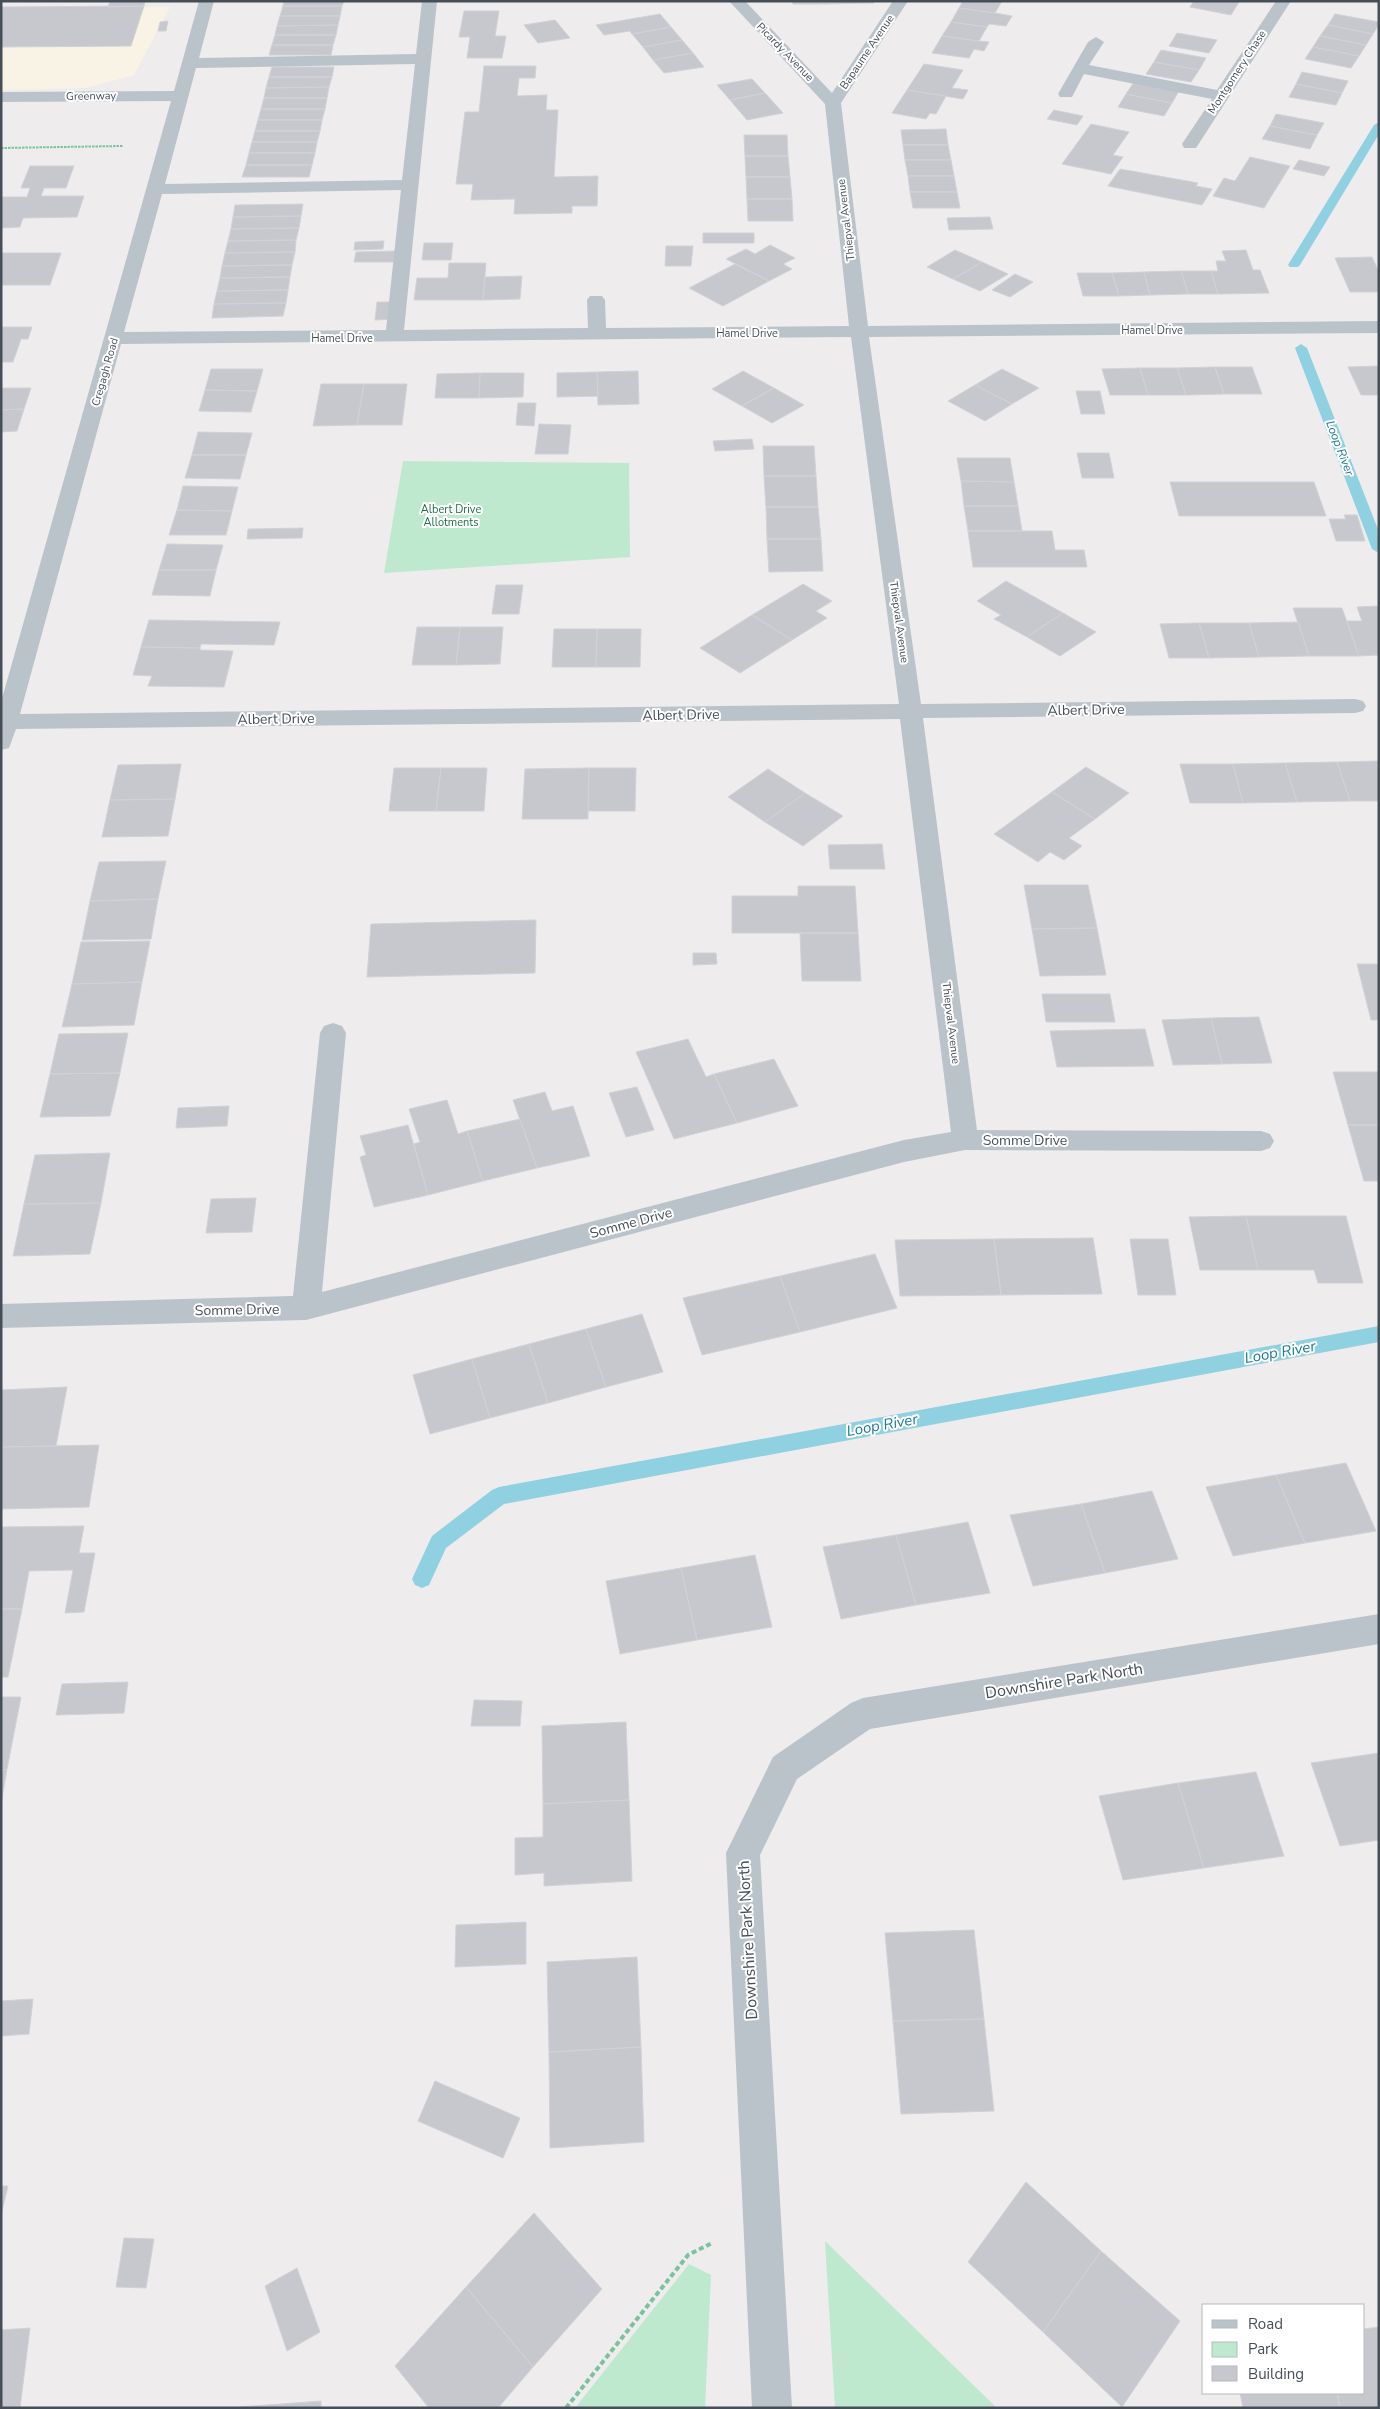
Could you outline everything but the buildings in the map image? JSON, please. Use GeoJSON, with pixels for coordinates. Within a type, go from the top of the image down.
{"type":"FeatureCollection","features":[{"type":"Feature","properties":{"kind":"street","name":"Cregagh Road"},"geometry":{"type":"LineString","coordinates":[[4,732],[115,338],[207,1]]}},
{"type":"Feature","properties":{"kind":"street"},"geometry":{"type":"LineString","coordinates":[[394,337],[430,1]]}},
{"type":"Feature","properties":{"kind":"street","name":"Picardy Avenue"},"geometry":{"type":"LineString","coordinates":[[736,1],[833,103]]}},
{"type":"Feature","properties":{"kind":"street","name":"Bapaume Avenue"},"geometry":{"type":"LineString","coordinates":[[833,103],[901,1]]}},
{"type":"Feature","properties":{"kind":"street","name":"Montgomery Chase"},"geometry":{"type":"LineString","coordinates":[[1190,144],[1284,1]]}},
{"type":"Feature","properties":{"kind":"street"},"geometry":{"type":"LineString","coordinates":[[1066,94],[1096,42]]}},
{"type":"Feature","properties":{"kind":"street"},"geometry":{"type":"LineString","coordinates":[[190,64],[423,59]]}},
{"type":"Feature","properties":{"kind":"street"},"geometry":{"type":"LineString","coordinates":[[1080,68],[1222,96]]}},
{"type":"Feature","properties":{"kind":"street","name":"Greenway"},"geometry":{"type":"LineString","coordinates":[[1,97],[181,96]]}},
{"type":"Feature","properties":{"kind":"street","name":"Thiepval Avenue"},"geometry":{"type":"LineString","coordinates":[[833,103],[860,333],[911,712],[965,1140]]}},
{"type":"Feature","properties":{"kind":"street"},"geometry":{"type":"LineString","coordinates":[[155,189],[410,185]]}},
{"type":"Feature","properties":{"kind":"street"},"geometry":{"type":"LineString","coordinates":[[596,300],[597,334]]}},
{"type":"Feature","properties":{"kind":"street","name":"Hamel Drive"},"geometry":{"type":"LineString","coordinates":[[115,338],[1379,327]]}},
{"type":"Feature","properties":{"kind":"street","name":"Albert Drive"},"geometry":{"type":"LineString","coordinates":[[4,732],[911,712],[1355,706]]}},
{"type":"Feature","properties":{"kind":"street"},"geometry":{"type":"LineString","coordinates":[[306,1308],[333,1033]]}},
{"type":"Feature","properties":{"kind":"street","name":"Somme Drive"},"geometry":{"type":"LineString","coordinates":[[1,1316],[306,1308],[904,1151],[965,1140],[1261,1141]]}},
{"type":"Feature","properties":{"kind":"street","name":"Downshire Park North"},"geometry":{"type":"LineString","coordinates":[[772,2408],[743,1853],[785,1768],[864,1714],[1379,1629]]}},
{"type":"Feature","properties":{"kind":"path"},"geometry":{"type":"LineString","coordinates":[[1,148],[125,145]]}},
{"type":"Feature","properties":{"kind":"path"},"geometry":{"type":"LineString","coordinates":[[566,2408],[688,2254],[763,2219]]}},
{"type":"Feature","properties":{"kind":"shaded area"},"geometry":{"type":"Polygon","coordinates":[[[170,7],[134,75],[86,88],[1,90],[1,8],[170,7]]]}},
{"type":"Feature","properties":{"kind":"green space","name":"Albert Drive Allotments"},"geometry":{"type":"Polygon","coordinates":[[[403,461],[629,463],[630,557],[384,573],[403,461]]]}},
{"type":"Feature","properties":{"kind":"green space"},"geometry":{"type":"Polygon","coordinates":[[[825,2241],[997,2408],[835,2408],[825,2241]]]}},
{"type":"Feature","properties":{"kind":"green space"},"geometry":{"type":"Polygon","coordinates":[[[689,2264],[711,2275],[705,2408],[575,2408],[689,2264]]]}},
{"type":"Feature","properties":{"kind":"waterway","name":"Loop River"},"geometry":{"type":"LineString","coordinates":[[1294,265],[1379,125]]}},
{"type":"Feature","properties":{"kind":"waterway","name":"Loop River"},"geometry":{"type":"LineString","coordinates":[[1301,348],[1379,549]]}},
{"type":"Feature","properties":{"kind":"waterway","name":"Loop River"},"geometry":{"type":"LineString","coordinates":[[422,1579],[439,1542],[499,1496],[1379,1334]]}}]}
